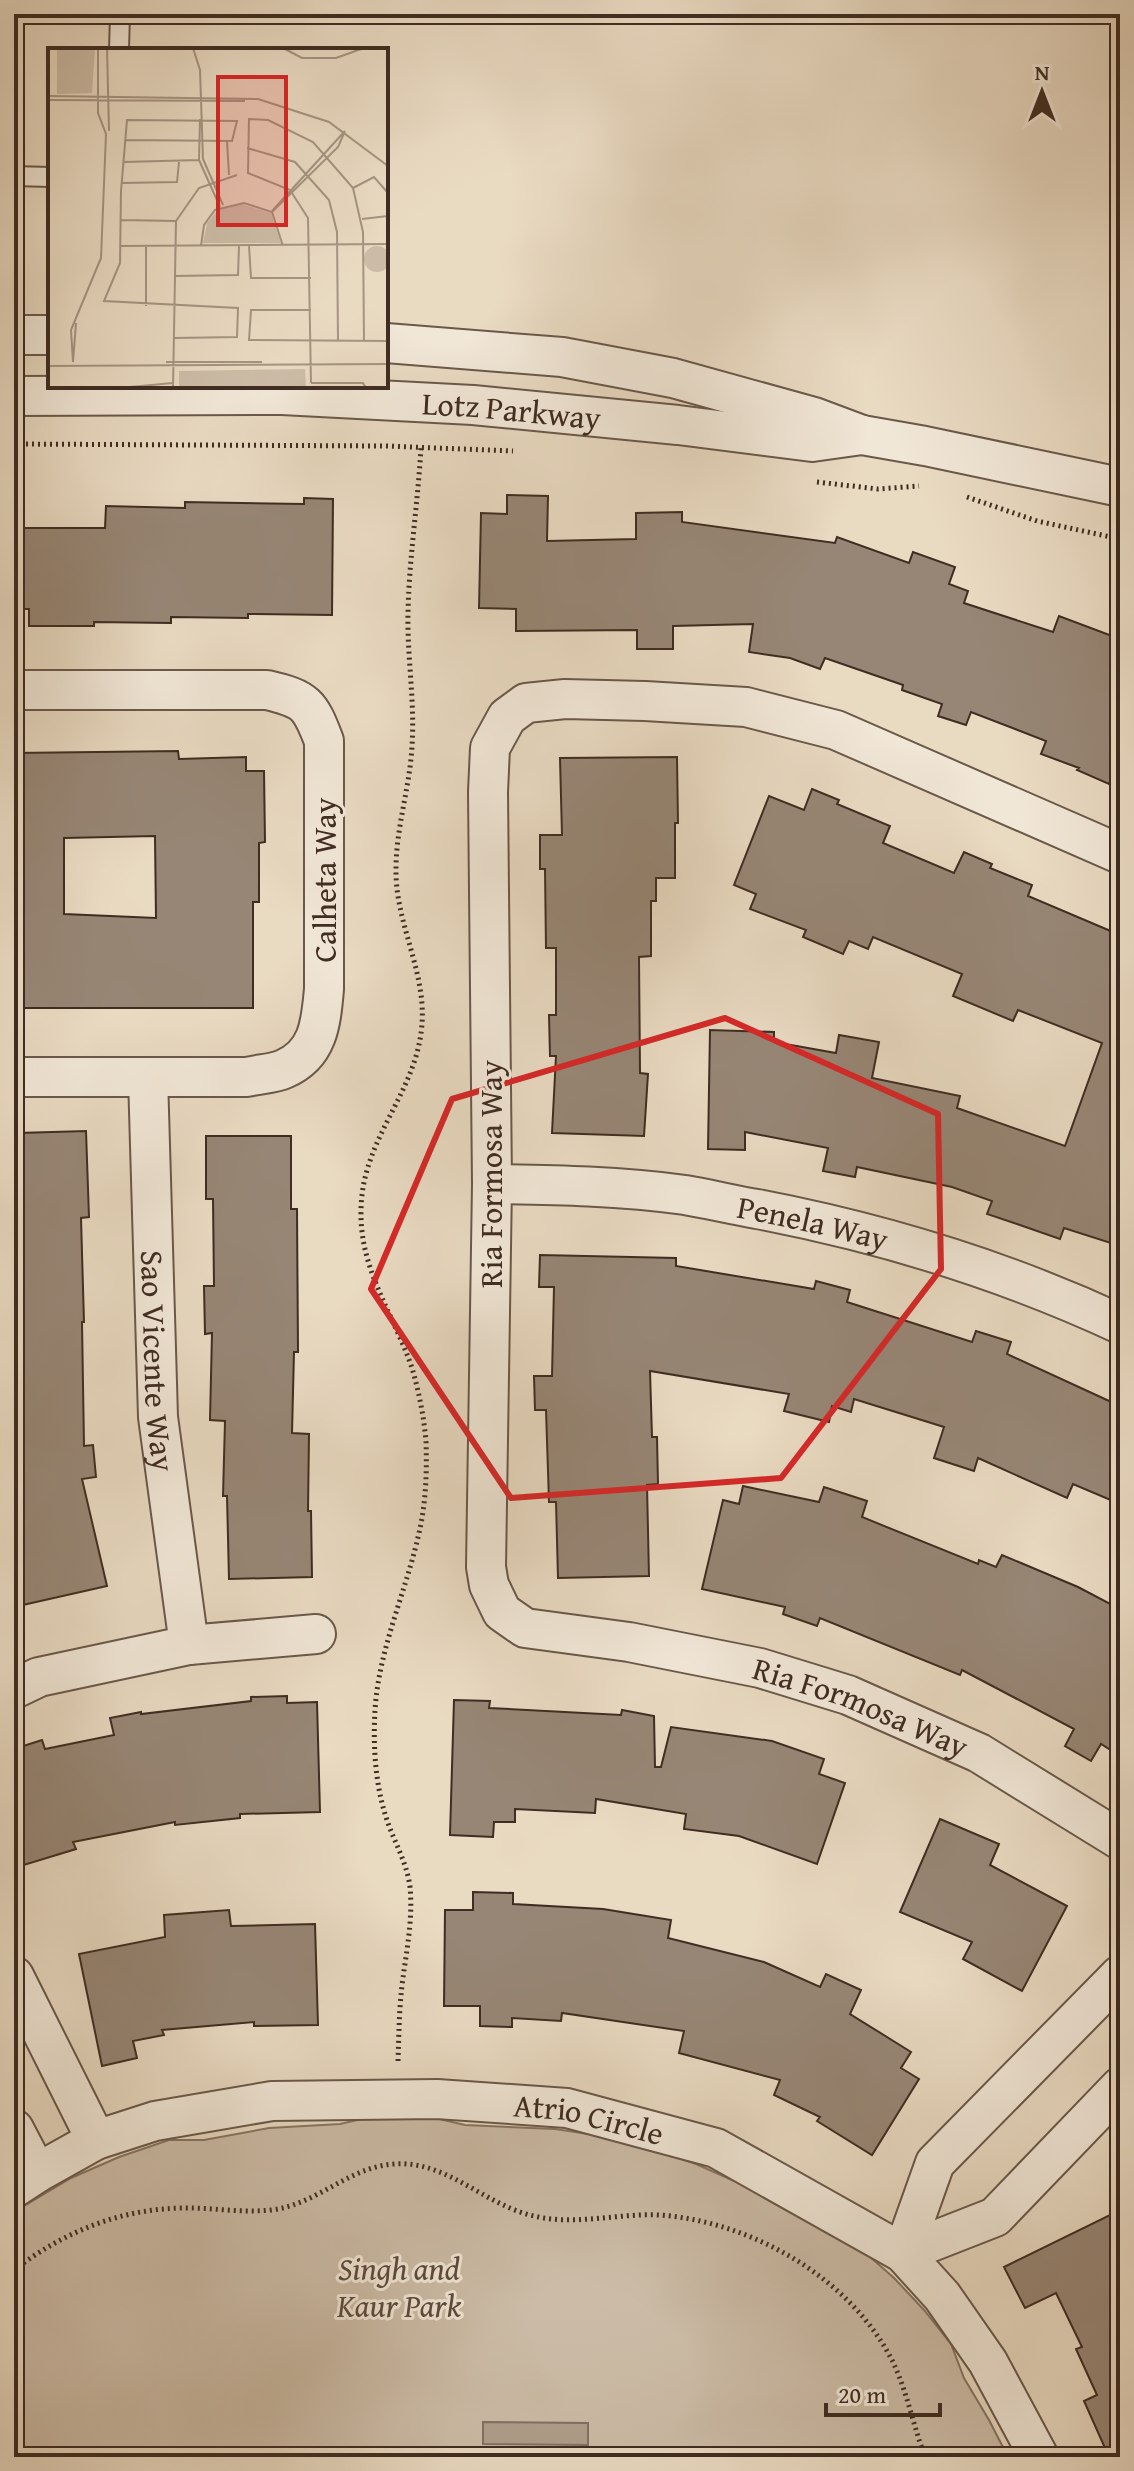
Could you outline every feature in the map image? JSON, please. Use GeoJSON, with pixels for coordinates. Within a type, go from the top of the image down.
{"type":"FeatureCollection","features":[{"type":"Feature","properties":{"kind":"street"},"geometry":{"type":"LineString","coordinates":[[14,335],[48,335]]}},
{"type":"Feature","properties":{"kind":"street","name":"Lotz Parkway"},"geometry":{"type":"LineString","coordinates":[[388,343],[562,357],[673,378],[814,417],[862,435],[1120,487]]}},
{"type":"Feature","properties":{"kind":"street","name":"Lotz Parkway"},"geometry":{"type":"LineString","coordinates":[[14,396],[282,395],[489,407],[678,425],[812,442],[862,435]]}},
{"type":"Feature","properties":{"kind":"street","name":"Calheta Way"},"geometry":{"type":"LineString","coordinates":[[14,690],[267,690],[295,697],[314,714],[324,741],[324,989],[320,1030],[306,1053],[284,1069],[247,1077],[14,1077]]}},
{"type":"Feature","properties":{"kind":"street","name":"Ria Formosa Way"},"geometry":{"type":"LineString","coordinates":[[1120,854],[836,730],[746,707],[565,699],[526,703],[507,717],[490,748],[492,1184],[486,1567],[489,1585],[502,1612],[525,1628],[629,1642],[760,1668],[848,1695],[979,1753],[1120,1840]]}},
{"type":"Feature","properties":{"kind":"street","name":"Sao Vicente Way"},"geometry":{"type":"LineString","coordinates":[[148,1077],[158,1417],[189,1645]]}},
{"type":"Feature","properties":{"kind":"street","name":"Penela Way"},"geometry":{"type":"LineString","coordinates":[[492,1184],[585,1186],[686,1195],[829,1223],[972,1264],[1068,1300],[1120,1324]]}},
{"type":"Feature","properties":{"kind":"street"},"geometry":{"type":"LineString","coordinates":[[14,1689],[39,1677],[189,1645],[316,1634]]}},
{"type":"Feature","properties":{"kind":"street"},"geometry":{"type":"LineString","coordinates":[[903,2253],[935,2163],[1120,1975]]}},
{"type":"Feature","properties":{"kind":"street"},"geometry":{"type":"LineString","coordinates":[[14,1976],[96,2140]]}},
{"type":"Feature","properties":{"kind":"street"},"geometry":{"type":"LineString","coordinates":[[903,2253],[995,2217],[1120,2087]]}},
{"type":"Feature","properties":{"kind":"street","name":"Atrio Circle"},"geometry":{"type":"LineString","coordinates":[[25,2181],[96,2140],[155,2121],[272,2101],[437,2099],[567,2108],[716,2148],[903,2253],[942,2296],[988,2362],[1039,2457]]}},
{"type":"Feature","properties":{"kind":"street"},"geometry":{"type":"LineString","coordinates":[[14,2129],[25,2181]]}},
{"type":"Feature","properties":{"kind":"lane"},"geometry":{"type":"LineString","coordinates":[[119,48],[120,14]]}},
{"type":"Feature","properties":{"kind":"lane"},"geometry":{"type":"LineString","coordinates":[[14,176],[48,177]]}},
{"type":"Feature","properties":{"kind":"path"},"geometry":{"type":"LineString","coordinates":[[14,444],[421,447],[523,451]]}},
{"type":"Feature","properties":{"kind":"path"},"geometry":{"type":"LineString","coordinates":[[398,2061],[410,1890],[379,1786],[375,1717],[380,1672],[419,1533],[427,1473],[426,1438],[412,1368],[372,1277],[366,1255],[361,1209],[371,1155],[408,1081],[422,1025],[420,984],[399,912],[396,868],[397,836],[412,749],[408,606],[421,447]]}},
{"type":"Feature","properties":{"kind":"path"},"geometry":{"type":"LineString","coordinates":[[806,480],[878,489],[919,486]]}},
{"type":"Feature","properties":{"kind":"path"},"geometry":{"type":"LineString","coordinates":[[957,493],[1037,521],[1120,539]]}},
{"type":"Feature","properties":{"kind":"path"},"geometry":{"type":"LineString","coordinates":[[14,2270],[67,2235],[98,2222],[165,2209],[251,2212],[278,2209],[319,2195],[360,2171],[397,2163],[422,2165],[441,2171],[509,2209],[535,2217],[557,2220],[635,2215],[684,2218],[720,2226],[782,2253],[821,2278],[854,2307],[874,2330],[901,2378],[925,2457]]}},
{"type":"Feature","properties":{"kind":"highlighted area"},"geometry":{"type":"Polygon","coordinates":[[[725,1018],[938,1114],[941,1269],[781,1478],[511,1498],[371,1289],[452,1099],[725,1018]]]}},
{"type":"Feature","properties":{"kind":"green space","name":"Singh and Kaur Park"},"geometry":{"type":"Polygon","coordinates":[[[375,2116],[426,2116],[465,2125],[555,2129],[602,2136],[649,2148],[741,2184],[860,2248],[894,2278],[951,2344],[964,2378],[1008,2457],[14,2457],[14,2212],[71,2178],[169,2140],[204,2140],[269,2128],[340,2124],[375,2116]]]}},
{"type":"Feature","properties":{"kind":"shaded area"},"geometry":{"type":"Polygon","coordinates":[[[483,2422],[588,2423],[588,2445],[483,2444],[483,2422]]]}},
{"type":"Feature","properties":{"kind":"building"},"geometry":{"type":"Polygon","coordinates":[[[507,495],[548,496],[547,541],[636,539],[636,513],[682,512],[682,522],[835,543],[837,537],[909,563],[913,552],[955,567],[949,584],[968,591],[964,603],[1053,632],[1059,616],[1120,639],[1120,759],[1109,784],[1077,770],[1079,768],[1041,754],[1046,741],[971,712],[966,725],[938,716],[942,704],[902,690],[903,685],[825,658],[820,669],[790,658],[749,652],[753,624],[673,626],[673,649],[637,649],[637,630],[516,631],[516,609],[479,608],[481,513],[507,514],[507,495]]]}},
{"type":"Feature","properties":{"kind":"building"},"geometry":{"type":"Polygon","coordinates":[[[304,498],[333,499],[332,615],[248,614],[248,618],[171,617],[171,623],[94,622],[94,626],[29,626],[29,609],[14,609],[14,528],[105,528],[106,506],[185,508],[185,502],[304,504],[304,498]]]}},
{"type":"Feature","properties":{"kind":"building"},"geometry":{"type":"Polygon","coordinates":[[[178,751],[179,759],[246,757],[246,771],[264,771],[265,842],[259,843],[259,902],[253,902],[253,1008],[14,1008],[14,753],[178,751]],[[155,836],[64,838],[64,914],[156,918],[155,836]]]}},
{"type":"Feature","properties":{"kind":"building"},"geometry":{"type":"Polygon","coordinates":[[[677,757],[675,878],[656,878],[656,901],[651,901],[651,956],[639,957],[640,1073],[648,1074],[644,1136],[552,1133],[556,1056],[550,1056],[549,1015],[556,1015],[556,948],[546,948],[545,869],[540,869],[540,835],[562,835],[560,758],[677,757]]]}},
{"type":"Feature","properties":{"kind":"building"},"geometry":{"type":"Polygon","coordinates":[[[812,789],[839,800],[837,804],[890,826],[883,843],[954,873],[964,852],[992,864],[990,868],[1032,885],[1028,896],[1120,935],[1120,1246],[1064,1228],[1060,1239],[987,1214],[992,1201],[952,1187],[857,1167],[855,1177],[823,1171],[828,1148],[745,1132],[745,1150],[708,1149],[710,1030],[774,1032],[774,1042],[836,1053],[839,1035],[879,1042],[872,1078],[960,1096],[957,1108],[1065,1146],[1102,1043],[1018,1010],[1013,1021],[953,996],[962,974],[873,937],[868,949],[849,941],[843,954],[803,937],[806,930],[750,909],[756,894],[734,885],[769,796],[804,810],[812,789]]]}},
{"type":"Feature","properties":{"kind":"building"},"geometry":{"type":"Polygon","coordinates":[[[86,1131],[89,1217],[81,1218],[84,1446],[93,1445],[96,1477],[82,1479],[107,1586],[14,1607],[14,1261],[22,1261],[18,1133],[86,1131]]]}},
{"type":"Feature","properties":{"kind":"building"},"geometry":{"type":"Polygon","coordinates":[[[206,1136],[291,1136],[291,1209],[297,1209],[298,1352],[294,1352],[292,1433],[309,1434],[308,1511],[311,1511],[312,1577],[229,1579],[227,1496],[223,1496],[225,1421],[210,1420],[212,1333],[205,1334],[204,1286],[214,1286],[213,1199],[206,1199],[206,1136]]]}},
{"type":"Feature","properties":{"kind":"building"},"geometry":{"type":"Polygon","coordinates":[[[540,1255],[676,1258],[676,1266],[814,1289],[816,1281],[850,1290],[847,1302],[972,1342],[976,1331],[1011,1342],[1007,1354],[1120,1406],[1120,1504],[1073,1484],[1067,1498],[978,1458],[974,1471],[934,1458],[944,1427],[854,1399],[851,1412],[832,1406],[829,1422],[784,1411],[789,1394],[650,1371],[652,1437],[657,1437],[658,1484],[647,1485],[649,1576],[558,1578],[556,1502],[549,1502],[546,1410],[535,1410],[534,1376],[552,1376],[554,1287],[539,1287],[540,1255]]]}},
{"type":"Feature","properties":{"kind":"building"},"geometry":{"type":"Polygon","coordinates":[[[743,1486],[819,1502],[824,1487],[867,1501],[862,1517],[978,1564],[979,1560],[996,1567],[1002,1555],[1078,1587],[1120,1609],[1120,1756],[1101,1744],[1091,1761],[1065,1746],[1074,1729],[962,1670],[960,1675],[820,1618],[817,1626],[783,1614],[785,1607],[702,1589],[723,1500],[739,1504],[743,1486]]]}},
{"type":"Feature","properties":{"kind":"building"},"geometry":{"type":"Polygon","coordinates":[[[287,1696],[287,1703],[317,1702],[320,1812],[240,1814],[240,1818],[175,1825],[175,1822],[73,1842],[76,1849],[14,1868],[14,1749],[42,1740],[45,1749],[114,1735],[110,1718],[251,1701],[251,1697],[287,1696]]]}},
{"type":"Feature","properties":{"kind":"building"},"geometry":{"type":"Polygon","coordinates":[[[454,1700],[490,1701],[489,1708],[621,1715],[622,1710],[654,1716],[655,1767],[661,1767],[671,1727],[772,1741],[824,1759],[819,1774],[845,1783],[817,1864],[739,1836],[684,1829],[686,1814],[596,1799],[595,1813],[515,1809],[515,1822],[494,1822],[493,1837],[450,1835],[454,1700]]]}},
{"type":"Feature","properties":{"kind":"building"},"geometry":{"type":"Polygon","coordinates":[[[940,1819],[999,1844],[990,1865],[1067,1906],[1022,1991],[963,1959],[972,1942],[900,1912],[940,1819]]]}},
{"type":"Feature","properties":{"kind":"building"},"geometry":{"type":"Polygon","coordinates":[[[473,1892],[513,1893],[513,1904],[603,1909],[671,1920],[668,1938],[764,1962],[820,1987],[826,1974],[861,1990],[850,2014],[911,2052],[901,2068],[919,2079],[872,2155],[817,2121],[820,2117],[774,2095],[780,2080],[679,2053],[684,2031],[562,2013],[561,2021],[512,2018],[512,2027],[480,2026],[480,2006],[444,2006],[445,1910],[473,1910],[473,1892]]]}},
{"type":"Feature","properties":{"kind":"building"},"geometry":{"type":"Polygon","coordinates":[[[229,1910],[231,1926],[315,1924],[318,2025],[254,2026],[254,2022],[162,2030],[164,2035],[133,2041],[137,2058],[102,2066],[79,1954],[165,1937],[164,1915],[229,1910]]]}},
{"type":"Feature","properties":{"kind":"building"},"geometry":{"type":"Polygon","coordinates":[[[1112,2214],[1120,2230],[1120,2457],[1109,2457],[1084,2401],[1097,2395],[1076,2349],[1082,2347],[1056,2293],[1025,2308],[1004,2267],[1112,2214]]]}}]}
